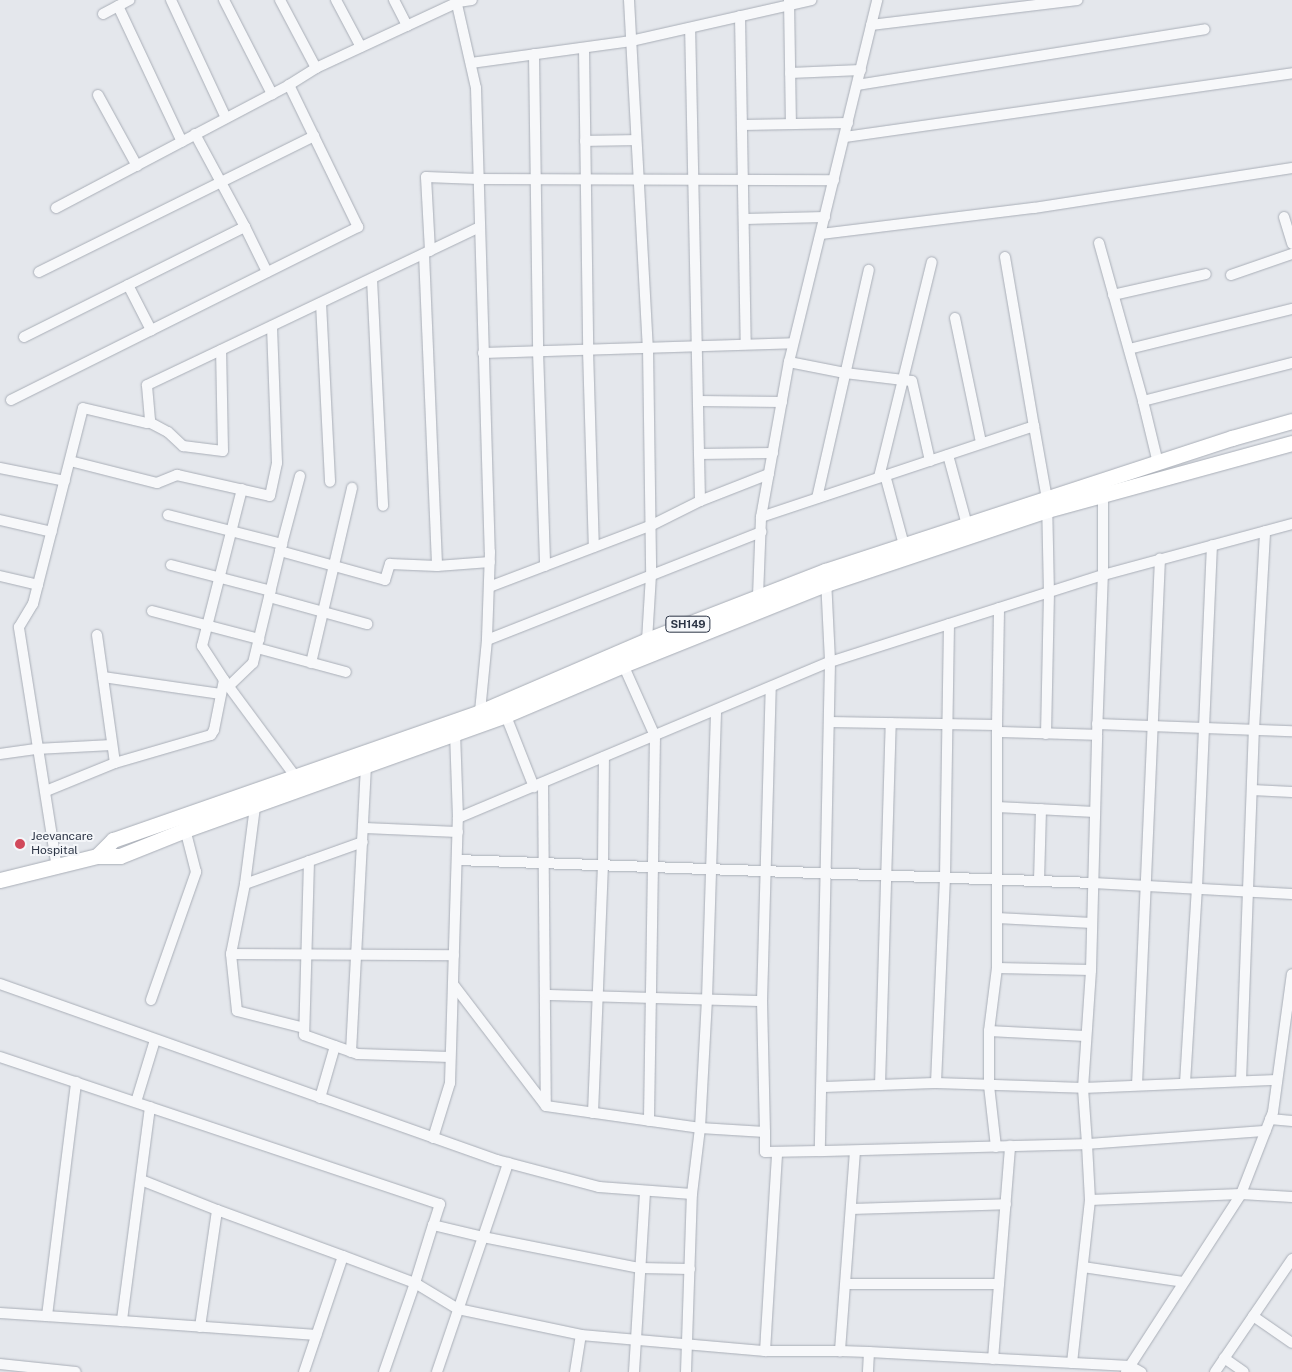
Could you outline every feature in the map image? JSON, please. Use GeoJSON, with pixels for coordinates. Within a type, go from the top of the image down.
{"type":"FeatureCollection","features":[{"type":"Feature","properties":{"kind":"main road","name":"SH149"},"geometry":{"type":"LineString","coordinates":[[1103,488],[1158,463],[1292,421]]}},
{"type":"Feature","properties":{"kind":"main road","name":"SH149"},"geometry":{"type":"LineString","coordinates":[[0,880],[56,868],[97,856],[120,856],[185,830],[255,807],[455,734],[504,709],[621,659],[904,545],[967,524],[1103,488],[1292,443]]}},
{"type":"Feature","properties":{"kind":"main road","name":"SH149"},"geometry":{"type":"LineString","coordinates":[[621,659],[647,640],[758,596],[826,577],[1047,504]]}},
{"type":"Feature","properties":{"kind":"main road","name":"SH149"},"geometry":{"type":"LineString","coordinates":[[97,856],[114,840],[181,815],[480,712],[504,709]]}},
{"type":"Feature","properties":{"kind":"street"},"geometry":{"type":"LineString","coordinates":[[103,14],[129,0]]}},
{"type":"Feature","properties":{"kind":"street"},"geometry":{"type":"LineString","coordinates":[[171,0],[226,118]]}},
{"type":"Feature","properties":{"kind":"street"},"geometry":{"type":"LineString","coordinates":[[224,0],[272,94]]}},
{"type":"Feature","properties":{"kind":"street"},"geometry":{"type":"LineString","coordinates":[[280,0],[316,68]]}},
{"type":"Feature","properties":{"kind":"street"},"geometry":{"type":"LineString","coordinates":[[336,0],[361,47]]}},
{"type":"Feature","properties":{"kind":"street"},"geometry":{"type":"LineString","coordinates":[[394,0],[407,26]]}},
{"type":"Feature","properties":{"kind":"street"},"geometry":{"type":"LineString","coordinates":[[56,208],[289,85],[316,68],[457,1],[472,0]]}},
{"type":"Feature","properties":{"kind":"street"},"geometry":{"type":"LineString","coordinates":[[629,0],[648,348],[651,574],[647,640]]}},
{"type":"Feature","properties":{"kind":"street"},"geometry":{"type":"LineString","coordinates":[[471,63],[631,41],[740,16],[789,2],[812,0]]}},
{"type":"Feature","properties":{"kind":"street"},"geometry":{"type":"LineString","coordinates":[[758,596],[761,516],[789,362],[826,218],[877,0]]}},
{"type":"Feature","properties":{"kind":"street"},"geometry":{"type":"LineString","coordinates":[[871,25],[1077,0]]}},
{"type":"Feature","properties":{"kind":"street"},"geometry":{"type":"LineString","coordinates":[[457,1],[476,88],[490,562],[487,640],[480,712]]}},
{"type":"Feature","properties":{"kind":"street"},"geometry":{"type":"LineString","coordinates":[[789,2],[791,124]]}},
{"type":"Feature","properties":{"kind":"street"},"geometry":{"type":"LineString","coordinates":[[118,6],[182,142]]}},
{"type":"Feature","properties":{"kind":"street"},"geometry":{"type":"LineString","coordinates":[[740,16],[746,344]]}},
{"type":"Feature","properties":{"kind":"street"},"geometry":{"type":"LineString","coordinates":[[690,28],[700,501]]}},
{"type":"Feature","properties":{"kind":"street"},"geometry":{"type":"LineString","coordinates":[[857,85],[1205,29]]}},
{"type":"Feature","properties":{"kind":"street"},"geometry":{"type":"LineString","coordinates":[[584,48],[588,350],[594,547]]}},
{"type":"Feature","properties":{"kind":"street"},"geometry":{"type":"LineString","coordinates":[[534,54],[534,179],[545,566]]}},
{"type":"Feature","properties":{"kind":"street"},"geometry":{"type":"LineString","coordinates":[[790,73],[860,70]]}},
{"type":"Feature","properties":{"kind":"street"},"geometry":{"type":"LineString","coordinates":[[845,137],[1292,73]]}},
{"type":"Feature","properties":{"kind":"street"},"geometry":{"type":"LineString","coordinates":[[11,400],[358,226],[289,85]]}},
{"type":"Feature","properties":{"kind":"street"},"geometry":{"type":"LineString","coordinates":[[98,95],[137,166]]}},
{"type":"Feature","properties":{"kind":"street"},"geometry":{"type":"LineString","coordinates":[[743,125],[848,123]]}},
{"type":"Feature","properties":{"kind":"street"},"geometry":{"type":"LineString","coordinates":[[195,134],[267,272]]}},
{"type":"Feature","properties":{"kind":"street"},"geometry":{"type":"LineString","coordinates":[[39,272],[314,136]]}},
{"type":"Feature","properties":{"kind":"street"},"geometry":{"type":"LineString","coordinates":[[585,141],[636,140]]}},
{"type":"Feature","properties":{"kind":"street"},"geometry":{"type":"LineString","coordinates":[[821,234],[1034,208],[1292,168]]}},
{"type":"Feature","properties":{"kind":"street"},"geometry":{"type":"LineString","coordinates":[[437,566],[426,177],[478,180],[638,178],[834,180]]}},
{"type":"Feature","properties":{"kind":"street"},"geometry":{"type":"LineString","coordinates":[[1284,217],[1292,244]]}},
{"type":"Feature","properties":{"kind":"street"},"geometry":{"type":"LineString","coordinates":[[745,219],[826,218]]}},
{"type":"Feature","properties":{"kind":"street"},"geometry":{"type":"LineString","coordinates":[[24,337],[244,227]]}},
{"type":"Feature","properties":{"kind":"street"},"geometry":{"type":"LineString","coordinates":[[148,422],[147,385],[479,228]]}},
{"type":"Feature","properties":{"kind":"street"},"geometry":{"type":"LineString","coordinates":[[1099,243],[1143,401],[1158,463]]}},
{"type":"Feature","properties":{"kind":"street"},"geometry":{"type":"LineString","coordinates":[[1231,275],[1292,254]]}},
{"type":"Feature","properties":{"kind":"street"},"geometry":{"type":"LineString","coordinates":[[1005,258],[1047,504],[1049,592],[1046,734]]}},
{"type":"Feature","properties":{"kind":"street"},"geometry":{"type":"LineString","coordinates":[[904,545],[882,476],[932,262]]}},
{"type":"Feature","properties":{"kind":"street"},"geometry":{"type":"LineString","coordinates":[[818,498],[868,270]]}},
{"type":"Feature","properties":{"kind":"street"},"geometry":{"type":"LineString","coordinates":[[1113,295],[1206,274]]}},
{"type":"Feature","properties":{"kind":"street"},"geometry":{"type":"LineString","coordinates":[[372,279],[383,506]]}},
{"type":"Feature","properties":{"kind":"street"},"geometry":{"type":"LineString","coordinates":[[128,285],[151,330]]}},
{"type":"Feature","properties":{"kind":"street"},"geometry":{"type":"LineString","coordinates":[[321,303],[330,482]]}},
{"type":"Feature","properties":{"kind":"street"},"geometry":{"type":"LineString","coordinates":[[1129,349],[1292,309]]}},
{"type":"Feature","properties":{"kind":"street"},"geometry":{"type":"LineString","coordinates":[[955,318],[981,442]]}},
{"type":"Feature","properties":{"kind":"street"},"geometry":{"type":"LineString","coordinates":[[70,461],[157,483],[178,475],[270,496],[277,463],[272,326]]}},
{"type":"Feature","properties":{"kind":"street"},"geometry":{"type":"LineString","coordinates":[[483,353],[793,343]]}},
{"type":"Feature","properties":{"kind":"street"},"geometry":{"type":"LineString","coordinates":[[56,868],[46,791],[36,749],[19,627],[33,604],[83,408],[148,422],[168,432],[183,446],[223,451],[221,350]]}},
{"type":"Feature","properties":{"kind":"street"},"geometry":{"type":"LineString","coordinates":[[789,362],[845,373],[912,381],[930,461]]}},
{"type":"Feature","properties":{"kind":"street"},"geometry":{"type":"LineString","coordinates":[[1143,401],[1292,363]]}},
{"type":"Feature","properties":{"kind":"street"},"geometry":{"type":"LineString","coordinates":[[698,401],[782,402]]}},
{"type":"Feature","properties":{"kind":"street"},"geometry":{"type":"LineString","coordinates":[[761,516],[1034,426]]}},
{"type":"Feature","properties":{"kind":"street"},"geometry":{"type":"LineString","coordinates":[[699,454],[773,453]]}},
{"type":"Feature","properties":{"kind":"street"},"geometry":{"type":"LineString","coordinates":[[948,454],[967,524]]}},
{"type":"Feature","properties":{"kind":"street"},"geometry":{"type":"LineString","coordinates":[[0,468],[64,481]]}},
{"type":"Feature","properties":{"kind":"street"},"geometry":{"type":"LineString","coordinates":[[489,587],[650,526],[700,501],[768,474]]}},
{"type":"Feature","properties":{"kind":"street"},"geometry":{"type":"LineString","coordinates":[[46,791],[115,764],[211,735],[214,730],[220,694],[227,683],[253,662],[300,476]]}},
{"type":"Feature","properties":{"kind":"street"},"geometry":{"type":"LineString","coordinates":[[311,663],[352,488]]}},
{"type":"Feature","properties":{"kind":"street"},"geometry":{"type":"LineString","coordinates":[[1072,1363],[1090,1200],[1083,1088],[1085,1036],[1091,970],[1096,736],[1104,574],[1103,488]]}},
{"type":"Feature","properties":{"kind":"street"},"geometry":{"type":"LineString","coordinates":[[242,489],[203,648],[295,776]]}},
{"type":"Feature","properties":{"kind":"street"},"geometry":{"type":"LineString","coordinates":[[168,515],[231,531],[334,566],[385,580],[390,564],[437,566],[490,562]]}},
{"type":"Feature","properties":{"kind":"street"},"geometry":{"type":"LineString","coordinates":[[0,520],[52,532]]}},
{"type":"Feature","properties":{"kind":"street"},"geometry":{"type":"LineString","coordinates":[[458,818],[830,662],[1104,574],[1292,524]]}},
{"type":"Feature","properties":{"kind":"street"},"geometry":{"type":"LineString","coordinates":[[1241,1082],[1254,730],[1265,531]]}},
{"type":"Feature","properties":{"kind":"street"},"geometry":{"type":"LineString","coordinates":[[487,640],[761,532]]}},
{"type":"Feature","properties":{"kind":"street"},"geometry":{"type":"LineString","coordinates":[[1185,1083],[1197,888],[1212,546]]}},
{"type":"Feature","properties":{"kind":"street"},"geometry":{"type":"LineString","coordinates":[[1138,1085],[1148,886],[1160,559]]}},
{"type":"Feature","properties":{"kind":"street"},"geometry":{"type":"LineString","coordinates":[[171,564],[270,594],[324,613],[367,624]]}},
{"type":"Feature","properties":{"kind":"street"},"geometry":{"type":"LineString","coordinates":[[0,576],[38,585]]}},
{"type":"Feature","properties":{"kind":"street"},"geometry":{"type":"LineString","coordinates":[[820,1152],[830,662],[826,577]]}},
{"type":"Feature","properties":{"kind":"street"},"geometry":{"type":"LineString","coordinates":[[996,1147],[989,1086],[989,1032],[997,968],[998,608]]}},
{"type":"Feature","properties":{"kind":"street"},"geometry":{"type":"LineString","coordinates":[[152,611],[208,625],[311,663],[346,672]]}},
{"type":"Feature","properties":{"kind":"street"},"geometry":{"type":"LineString","coordinates":[[936,1084],[945,878],[949,624]]}},
{"type":"Feature","properties":{"kind":"street"},"geometry":{"type":"LineString","coordinates":[[97,635],[115,764]]}},
{"type":"Feature","properties":{"kind":"street"},"geometry":{"type":"LineString","coordinates":[[621,659],[655,736],[649,1121]]}},
{"type":"Feature","properties":{"kind":"street"},"geometry":{"type":"LineString","coordinates":[[103,677],[220,694]]}},
{"type":"Feature","properties":{"kind":"street"},"geometry":{"type":"LineString","coordinates":[[771,687],[764,872],[762,1001],[765,1152],[1087,1144],[1266,1131]]}},
{"type":"Feature","properties":{"kind":"street"},"geometry":{"type":"LineString","coordinates":[[504,709],[538,785],[546,864],[546,1106]]}},
{"type":"Feature","properties":{"kind":"street"},"geometry":{"type":"LineString","coordinates":[[686,1372],[692,1194],[700,1128],[707,999],[716,710]]}},
{"type":"Feature","properties":{"kind":"street"},"geometry":{"type":"LineString","coordinates":[[829,722],[947,724],[1046,734],[1096,736]]}},
{"type":"Feature","properties":{"kind":"street"},"geometry":{"type":"LineString","coordinates":[[880,1085],[891,723]]}},
{"type":"Feature","properties":{"kind":"street"},"geometry":{"type":"LineString","coordinates":[[1097,724],[1292,732]]}},
{"type":"Feature","properties":{"kind":"street"},"geometry":{"type":"LineString","coordinates":[[433,1138],[450,1083],[458,832],[455,734]]}},
{"type":"Feature","properties":{"kind":"street"},"geometry":{"type":"LineString","coordinates":[[0,754],[36,749],[112,746]]}},
{"type":"Feature","properties":{"kind":"street"},"geometry":{"type":"LineString","coordinates":[[593,1113],[603,866],[604,757]]}},
{"type":"Feature","properties":{"kind":"street"},"geometry":{"type":"LineString","coordinates":[[351,1052],[366,766]]}},
{"type":"Feature","properties":{"kind":"street"},"geometry":{"type":"LineString","coordinates":[[258,788],[244,884],[231,954],[237,1011],[304,1028]]}},
{"type":"Feature","properties":{"kind":"street"},"geometry":{"type":"LineString","coordinates":[[1252,790],[1292,792]]}},
{"type":"Feature","properties":{"kind":"street"},"geometry":{"type":"LineString","coordinates":[[997,807],[1095,812]]}},
{"type":"Feature","properties":{"kind":"street"},"geometry":{"type":"LineString","coordinates":[[1039,881],[1041,809]]}},
{"type":"Feature","properties":{"kind":"street"},"geometry":{"type":"LineString","coordinates":[[151,1000],[196,872],[181,815]]}},
{"type":"Feature","properties":{"kind":"street"},"geometry":{"type":"LineString","coordinates":[[364,828],[458,832]]}},
{"type":"Feature","properties":{"kind":"street"},"geometry":{"type":"LineString","coordinates":[[244,884],[363,842]]}},
{"type":"Feature","properties":{"kind":"street"},"geometry":{"type":"LineString","coordinates":[[457,860],[1093,883],[1292,894]]}},
{"type":"Feature","properties":{"kind":"street"},"geometry":{"type":"LineString","coordinates":[[309,861],[304,1035],[358,1054],[450,1057]]}},
{"type":"Feature","properties":{"kind":"street"},"geometry":{"type":"LineString","coordinates":[[997,918],[1092,923]]}},
{"type":"Feature","properties":{"kind":"street"},"geometry":{"type":"LineString","coordinates":[[231,954],[454,955]]}},
{"type":"Feature","properties":{"kind":"street"},"geometry":{"type":"LineString","coordinates":[[997,968],[1091,970]]}},
{"type":"Feature","properties":{"kind":"street"},"geometry":{"type":"LineString","coordinates":[[1128,1369],[1241,1194],[1270,1119],[1289,1012],[1292,974]]}},
{"type":"Feature","properties":{"kind":"street"},"geometry":{"type":"LineString","coordinates":[[0,984],[508,1163],[598,1187],[692,1194]]}},
{"type":"Feature","properties":{"kind":"street"},"geometry":{"type":"LineString","coordinates":[[453,984],[546,1106],[700,1128],[765,1132]]}},
{"type":"Feature","properties":{"kind":"street"},"geometry":{"type":"LineString","coordinates":[[546,995],[762,1001]]}},
{"type":"Feature","properties":{"kind":"street"},"geometry":{"type":"LineString","coordinates":[[989,1032],[1085,1036]]}},
{"type":"Feature","properties":{"kind":"street"},"geometry":{"type":"LineString","coordinates":[[136,1102],[155,1040]]}},
{"type":"Feature","properties":{"kind":"street"},"geometry":{"type":"LineString","coordinates":[[320,1098],[336,1046]]}},
{"type":"Feature","properties":{"kind":"street"},"geometry":{"type":"LineString","coordinates":[[0,1057],[440,1204],[386,1372]]}},
{"type":"Feature","properties":{"kind":"street"},"geometry":{"type":"LineString","coordinates":[[822,1087],[936,1084],[1083,1088],[1277,1080]]}},
{"type":"Feature","properties":{"kind":"street"},"geometry":{"type":"LineString","coordinates":[[47,1316],[76,1082]]}},
{"type":"Feature","properties":{"kind":"street"},"geometry":{"type":"LineString","coordinates":[[122,1321],[150,1107]]}},
{"type":"Feature","properties":{"kind":"street"},"geometry":{"type":"LineString","coordinates":[[1270,1119],[1292,1121]]}},
{"type":"Feature","properties":{"kind":"street"},"geometry":{"type":"LineString","coordinates":[[993,1359],[1010,1146]]}},
{"type":"Feature","properties":{"kind":"street"},"geometry":{"type":"LineString","coordinates":[[840,1351],[855,1150]]}},
{"type":"Feature","properties":{"kind":"street"},"geometry":{"type":"LineString","coordinates":[[765,1351],[777,1152]]}},
{"type":"Feature","properties":{"kind":"street"},"geometry":{"type":"LineString","coordinates":[[437,1372],[508,1163]]}},
{"type":"Feature","properties":{"kind":"street"},"geometry":{"type":"LineString","coordinates":[[140,1180],[415,1283],[458,1310],[581,1335],[687,1346],[765,1351],[869,1352],[1072,1363],[1141,1372]]}},
{"type":"Feature","properties":{"kind":"street"},"geometry":{"type":"LineString","coordinates":[[634,1372],[646,1190]]}},
{"type":"Feature","properties":{"kind":"street"},"geometry":{"type":"LineString","coordinates":[[1090,1200],[1241,1194],[1292,1197]]}},
{"type":"Feature","properties":{"kind":"street"},"geometry":{"type":"LineString","coordinates":[[851,1209],[1006,1204]]}},
{"type":"Feature","properties":{"kind":"street"},"geometry":{"type":"LineString","coordinates":[[200,1327],[217,1210]]}},
{"type":"Feature","properties":{"kind":"street"},"geometry":{"type":"LineString","coordinates":[[433,1225],[483,1237],[640,1268],[690,1269]]}},
{"type":"Feature","properties":{"kind":"street"},"geometry":{"type":"LineString","coordinates":[[304,1372],[343,1256]]}},
{"type":"Feature","properties":{"kind":"street"},"geometry":{"type":"LineString","coordinates":[[1215,1372],[1292,1258]]}},
{"type":"Feature","properties":{"kind":"street"},"geometry":{"type":"LineString","coordinates":[[1083,1267],[1183,1282]]}},
{"type":"Feature","properties":{"kind":"street"},"geometry":{"type":"LineString","coordinates":[[846,1284],[999,1284]]}},
{"type":"Feature","properties":{"kind":"street"},"geometry":{"type":"LineString","coordinates":[[0,1313],[316,1335]]}},
{"type":"Feature","properties":{"kind":"street"},"geometry":{"type":"LineString","coordinates":[[1253,1316],[1292,1343]]}},
{"type":"Feature","properties":{"kind":"street"},"geometry":{"type":"LineString","coordinates":[[575,1372],[581,1335]]}},
{"type":"Feature","properties":{"kind":"street"},"geometry":{"type":"LineString","coordinates":[[868,1372],[869,1352]]}},
{"type":"Feature","properties":{"kind":"street"},"geometry":{"type":"LineString","coordinates":[[1224,1358],[1244,1372]]}},
{"type":"Feature","properties":{"kind":"street"},"geometry":{"type":"LineString","coordinates":[[6,1367],[71,1372]]}},
{"type":"Feature","properties":{"kind":"place","name":"Jeevancare Hospital"},"geometry":{"type":"Point","coordinates":[20,844]}}]}
